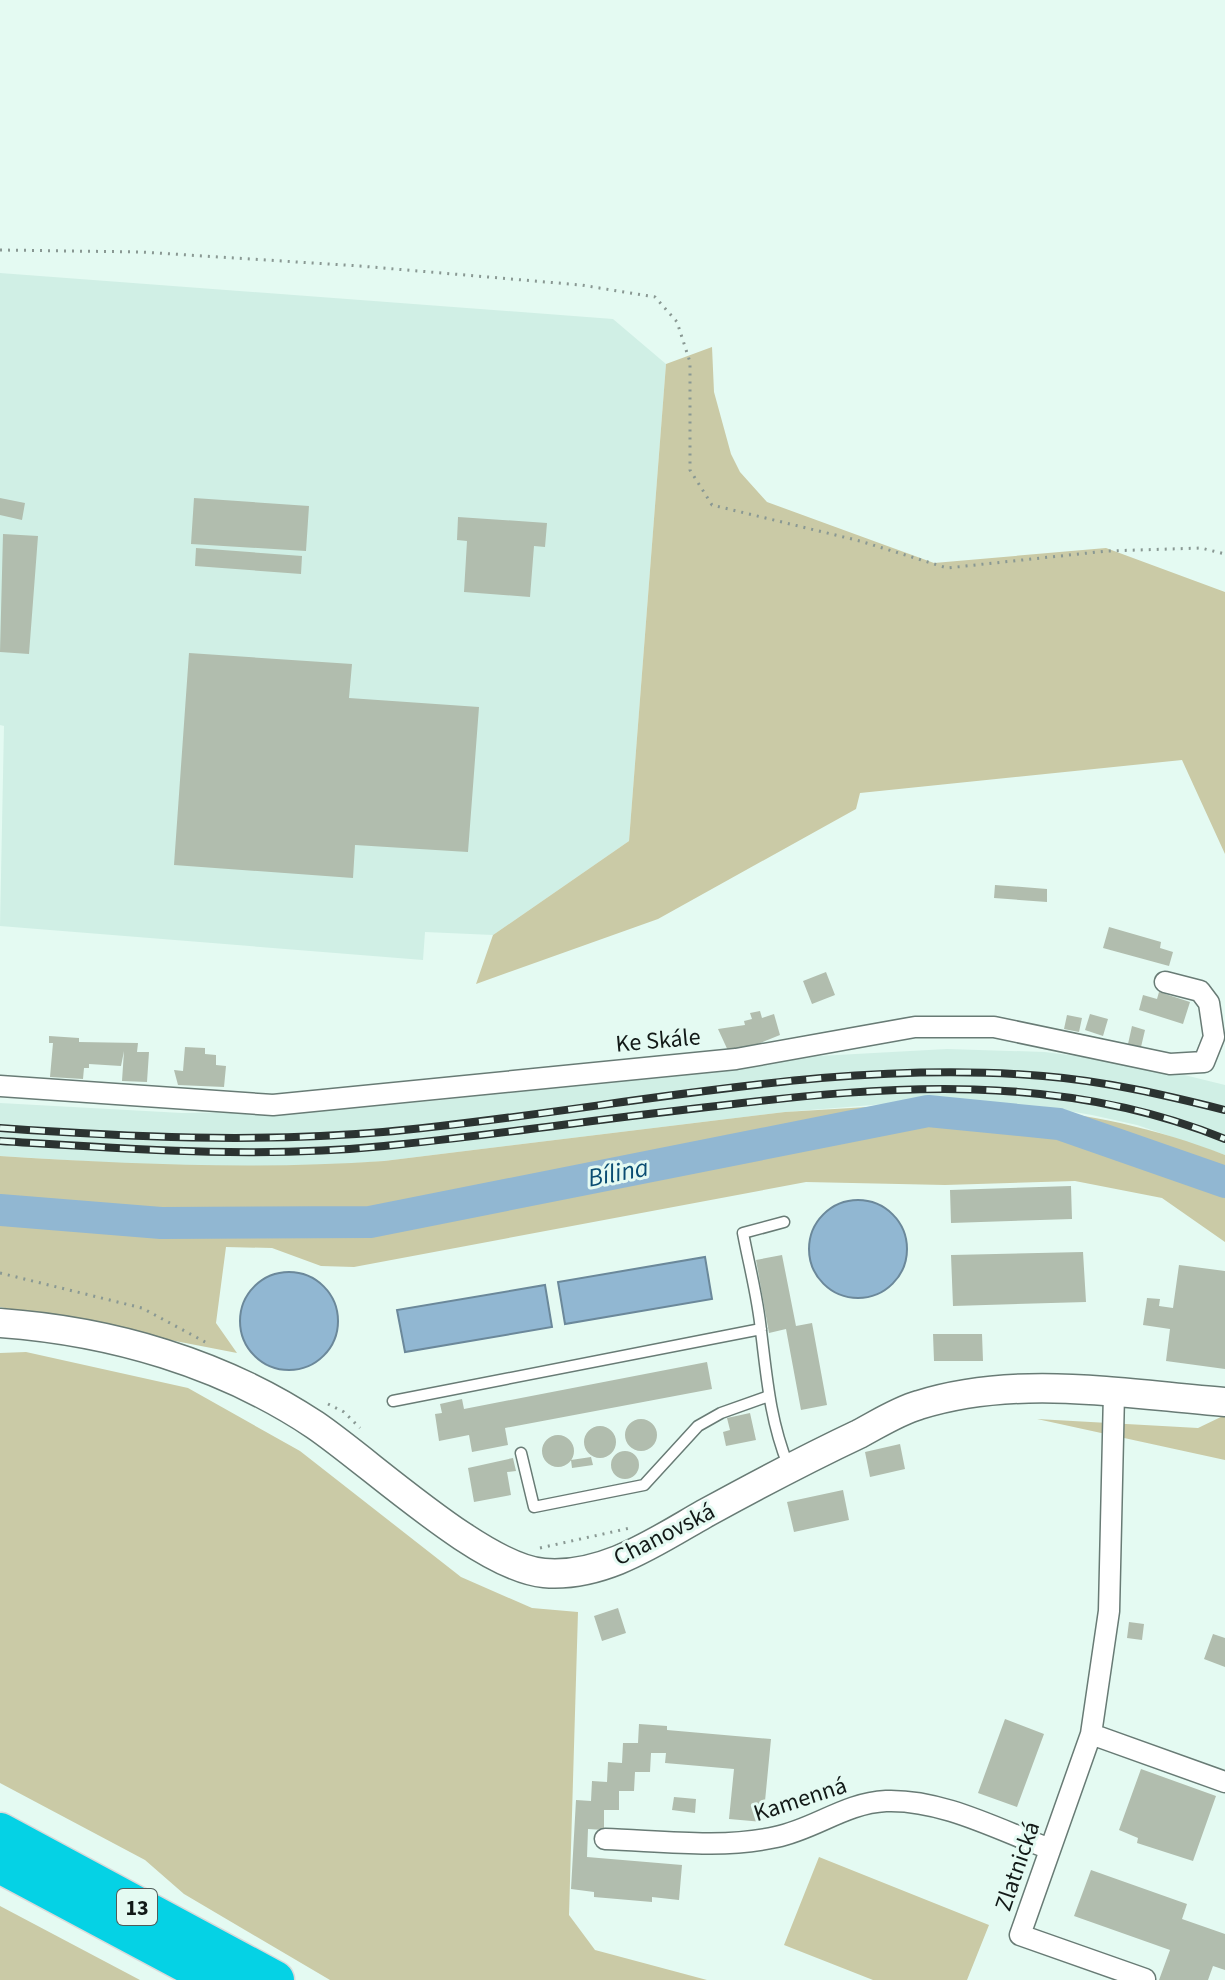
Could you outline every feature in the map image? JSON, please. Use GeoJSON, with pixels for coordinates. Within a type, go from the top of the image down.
{"type":"FeatureCollection","features":[{"type":"Feature","properties":{"kind":"highway","name":"13"},"geometry":{"type":"LineString","coordinates":[[0,1832],[275,1980]]}},
{"type":"Feature","properties":{"kind":"highway","name":"13"},"geometry":{"type":"LineString","coordinates":[[0,1864],[217,1980]]}},
{"type":"Feature","properties":{"kind":"street","name":"Ke Skále"},"geometry":{"type":"LineString","coordinates":[[0,1086],[273,1105],[736,1059],[915,1027],[994,1027],[1170,1064],[1204,1062],[1214,1037],[1209,1003],[1200,991],[1165,982]]}},
{"type":"Feature","properties":{"kind":"street","name":"Chanovská"},"geometry":{"type":"LineString","coordinates":[[0,1323],[86,1334],[139,1347],[196,1364],[245,1384],[314,1425],[475,1545],[521,1569],[569,1573],[622,1560],[789,1467],[918,1405],[1016,1386],[1225,1402]]}},
{"type":"Feature","properties":{"kind":"street","name":"Zlatnická"},"geometry":{"type":"LineString","coordinates":[[1114,1393],[1109,1611],[1091,1734],[1020,1935],[1145,1979]]}},
{"type":"Feature","properties":{"kind":"street"},"geometry":{"type":"LineString","coordinates":[[1091,1734],[1225,1782]]}},
{"type":"Feature","properties":{"kind":"street","name":"Kamenná"},"geometry":{"type":"LineString","coordinates":[[605,1839],[743,1843],[781,1836],[851,1807],[886,1801],[927,1804],[1050,1849]]}},
{"type":"Feature","properties":{"kind":"lane"},"geometry":{"type":"LineString","coordinates":[[784,1222],[743,1233],[761,1329],[766,1397],[778,1444],[789,1467]]}},
{"type":"Feature","properties":{"kind":"lane"},"geometry":{"type":"LineString","coordinates":[[393,1401],[761,1329]]}},
{"type":"Feature","properties":{"kind":"lane"},"geometry":{"type":"LineString","coordinates":[[521,1453],[534,1507],[644,1485],[698,1426],[721,1413],[766,1397]]}},
{"type":"Feature","properties":{"kind":"path"},"geometry":{"type":"LineString","coordinates":[[0,250],[141,252],[360,266],[581,285],[655,297],[677,322],[690,362],[690,470],[712,505],[860,541],[947,568],[1107,551],[1201,548],[1225,554]]}},
{"type":"Feature","properties":{"kind":"path"},"geometry":{"type":"LineString","coordinates":[[0,1273],[142,1308],[215,1349]]}},
{"type":"Feature","properties":{"kind":"path"},"geometry":{"type":"LineString","coordinates":[[320,1401],[344,1412],[366,1434]]}},
{"type":"Feature","properties":{"kind":"path"},"geometry":{"type":"LineString","coordinates":[[526,1551],[633,1527]]}},
{"type":"Feature","properties":{"kind":"shaded area"},"geometry":{"type":"Polygon","coordinates":[[[0,273],[613,319],[666,364],[629,841],[493,935],[425,932],[423,960],[0,926],[4,726],[0,725],[0,273]]]}},
{"type":"Feature","properties":{"kind":"shaded area"},"geometry":{"type":"Polygon","coordinates":[[[712,347],[714,392],[731,454],[740,472],[767,502],[934,563],[1106,548],[1225,592],[1225,854],[1182,760],[860,793],[856,809],[658,919],[476,984],[493,935],[629,841],[666,364],[712,347]]]}},
{"type":"Feature","properties":{"kind":"shaded area"},"geometry":{"type":"Polygon","coordinates":[[[947,1049],[1045,1052],[1144,1065],[1225,1085],[1225,1155],[1137,1125],[1039,1106],[910,1102],[785,1112],[384,1161],[317,1166],[179,1167],[0,1156],[0,1103],[182,1113],[315,1111],[442,1100],[782,1058],[947,1049]]]}},
{"type":"Feature","properties":{"kind":"shaded area"},"geometry":{"type":"Polygon","coordinates":[[[950,1102],[1020,1107],[1089,1117],[1157,1132],[1225,1155],[1225,1242],[1162,1198],[1075,1181],[945,1185],[806,1182],[354,1267],[321,1266],[272,1248],[226,1247],[216,1323],[237,1353],[0,1307],[0,1156],[192,1165],[336,1164],[384,1161],[785,1112],[950,1102]]]}},
{"type":"Feature","properties":{"kind":"shaded area"},"geometry":{"type":"Polygon","coordinates":[[[26,1352],[188,1388],[300,1451],[461,1577],[532,1608],[578,1612],[569,1915],[595,1950],[707,1980],[330,1980],[184,1894],[145,1860],[0,1783],[0,1353],[26,1352]]]}},
{"type":"Feature","properties":{"kind":"shaded area"},"geometry":{"type":"Polygon","coordinates":[[[1225,1415],[1225,1460],[1037,1419],[1198,1428],[1225,1415]]]}},
{"type":"Feature","properties":{"kind":"shaded area"},"geometry":{"type":"Polygon","coordinates":[[[819,1857],[989,1925],[967,1980],[873,1980],[784,1945],[819,1857]]]}},
{"type":"Feature","properties":{"kind":"shaded area"},"geometry":{"type":"Polygon","coordinates":[[[0,1906],[140,1980],[0,1980],[0,1906]]]}},
{"type":"Feature","properties":{"kind":"water"},"geometry":{"type":"Polygon","coordinates":[[[858,1200],[877,1204],[893,1214],[903,1230],[907,1249],[903,1268],[893,1284],[877,1294],[858,1298],[839,1294],[823,1284],[813,1268],[809,1249],[813,1230],[823,1214],[839,1204],[858,1200]]]}},
{"type":"Feature","properties":{"kind":"water"},"geometry":{"type":"Polygon","coordinates":[[[705,1257],[712,1299],[565,1324],[558,1282],[705,1257]]]}},
{"type":"Feature","properties":{"kind":"water"},"geometry":{"type":"Polygon","coordinates":[[[289,1272],[308,1276],[324,1286],[334,1302],[338,1321],[334,1340],[324,1356],[308,1366],[289,1370],[270,1366],[254,1356],[244,1340],[240,1321],[244,1302],[254,1286],[270,1276],[289,1272]]]}},
{"type":"Feature","properties":{"kind":"water"},"geometry":{"type":"Polygon","coordinates":[[[545,1285],[552,1327],[405,1352],[397,1310],[545,1285]]]}},
{"type":"Feature","properties":{"kind":"building"},"geometry":{"type":"Polygon","coordinates":[[[0,498],[25,503],[22,520],[0,515],[0,498]]]}},
{"type":"Feature","properties":{"kind":"building"},"geometry":{"type":"Polygon","coordinates":[[[194,498],[309,506],[306,551],[191,544],[194,498]]]}},
{"type":"Feature","properties":{"kind":"building"},"geometry":{"type":"Polygon","coordinates":[[[458,517],[547,523],[545,547],[534,546],[530,597],[464,592],[467,541],[457,540],[458,517]]]}},
{"type":"Feature","properties":{"kind":"building"},"geometry":{"type":"Polygon","coordinates":[[[3,534],[38,536],[29,654],[0,652],[3,534]]]}},
{"type":"Feature","properties":{"kind":"building"},"geometry":{"type":"Polygon","coordinates":[[[196,548],[302,556],[301,574],[195,566],[196,548]]]}},
{"type":"Feature","properties":{"kind":"building"},"geometry":{"type":"Polygon","coordinates":[[[189,653],[352,664],[349,698],[479,707],[468,852],[355,845],[353,878],[174,865],[189,653]]]}},
{"type":"Feature","properties":{"kind":"building"},"geometry":{"type":"Polygon","coordinates":[[[995,885],[1047,889],[1047,902],[994,898],[995,885]]]}},
{"type":"Feature","properties":{"kind":"building"},"geometry":{"type":"Polygon","coordinates":[[[1109,927],[1161,942],[1160,948],[1173,952],[1169,966],[1103,948],[1109,927]]]}},
{"type":"Feature","properties":{"kind":"building"},"geometry":{"type":"Polygon","coordinates":[[[826,972],[835,995],[812,1004],[803,981],[826,972]]]}},
{"type":"Feature","properties":{"kind":"building"},"geometry":{"type":"Polygon","coordinates":[[[1159,992],[1190,1002],[1183,1024],[1139,1010],[1143,995],[1157,999],[1159,992]]]}},
{"type":"Feature","properties":{"kind":"building"},"geometry":{"type":"Polygon","coordinates":[[[760,1011],[762,1018],[774,1014],[780,1035],[753,1046],[754,1050],[730,1055],[718,1029],[745,1025],[744,1021],[752,1019],[750,1013],[760,1011]]]}},
{"type":"Feature","properties":{"kind":"building"},"geometry":{"type":"Polygon","coordinates":[[[1090,1014],[1108,1019],[1103,1036],[1085,1030],[1090,1014]]]}},
{"type":"Feature","properties":{"kind":"building"},"geometry":{"type":"Polygon","coordinates":[[[1067,1015],[1082,1018],[1079,1032],[1064,1029],[1067,1015]]]}},
{"type":"Feature","properties":{"kind":"building"},"geometry":{"type":"Polygon","coordinates":[[[1132,1026],[1145,1030],[1141,1047],[1128,1044],[1132,1026]]]}},
{"type":"Feature","properties":{"kind":"building"},"geometry":{"type":"Polygon","coordinates":[[[49,1036],[79,1038],[79,1042],[138,1043],[137,1052],[149,1052],[147,1082],[122,1081],[124,1051],[121,1066],[89,1064],[89,1068],[84,1068],[83,1079],[50,1077],[53,1043],[49,1043],[49,1036]]]}},
{"type":"Feature","properties":{"kind":"building"},"geometry":{"type":"Polygon","coordinates":[[[185,1047],[205,1048],[205,1054],[216,1055],[216,1065],[226,1066],[224,1087],[178,1085],[174,1070],[183,1071],[185,1047]]]}},
{"type":"Feature","properties":{"kind":"building"},"geometry":{"type":"Polygon","coordinates":[[[1071,1186],[1072,1219],[951,1223],[950,1190],[1071,1186]]]}},
{"type":"Feature","properties":{"kind":"building"},"geometry":{"type":"Polygon","coordinates":[[[1083,1252],[1086,1302],[953,1306],[951,1255],[1083,1252]]]}},
{"type":"Feature","properties":{"kind":"building"},"geometry":{"type":"Polygon","coordinates":[[[782,1255],[796,1326],[812,1323],[827,1405],[801,1410],[786,1329],[769,1333],[756,1260],[782,1255]]]}},
{"type":"Feature","properties":{"kind":"building"},"geometry":{"type":"Polygon","coordinates":[[[1179,1265],[1225,1271],[1225,1369],[1166,1361],[1170,1329],[1143,1325],[1147,1298],[1160,1299],[1159,1306],[1173,1308],[1179,1265]]]}},
{"type":"Feature","properties":{"kind":"building"},"geometry":{"type":"Polygon","coordinates":[[[933,1334],[982,1334],[983,1361],[934,1361],[933,1334]]]}},
{"type":"Feature","properties":{"kind":"building"},"geometry":{"type":"Polygon","coordinates":[[[707,1362],[712,1389],[505,1428],[508,1445],[472,1452],[469,1435],[439,1441],[435,1414],[442,1413],[440,1404],[462,1399],[464,1409],[707,1362]]]}},
{"type":"Feature","properties":{"kind":"building"},"geometry":{"type":"Polygon","coordinates":[[[750,1413],[756,1440],[726,1446],[723,1432],[730,1430],[727,1418],[750,1413]]]}},
{"type":"Feature","properties":{"kind":"building"},"geometry":{"type":"Polygon","coordinates":[[[641,1419],[652,1424],[657,1435],[652,1446],[641,1451],[630,1446],[625,1435],[630,1424],[641,1419]]]}},
{"type":"Feature","properties":{"kind":"building"},"geometry":{"type":"Polygon","coordinates":[[[600,1426],[611,1431],[616,1442],[611,1453],[600,1458],[589,1453],[584,1442],[589,1431],[600,1426]]]}},
{"type":"Feature","properties":{"kind":"building"},"geometry":{"type":"Polygon","coordinates":[[[558,1435],[569,1440],[574,1451],[569,1462],[558,1467],[547,1462],[542,1451],[547,1440],[558,1435]]]}},
{"type":"Feature","properties":{"kind":"building"},"geometry":{"type":"Polygon","coordinates":[[[900,1444],[905,1469],[870,1477],[865,1452],[900,1444]]]}},
{"type":"Feature","properties":{"kind":"building"},"geometry":{"type":"Polygon","coordinates":[[[625,1451],[635,1455],[639,1465],[635,1475],[625,1479],[615,1475],[611,1465],[615,1455],[625,1451]]]}},
{"type":"Feature","properties":{"kind":"building"},"geometry":{"type":"Polygon","coordinates":[[[591,1457],[593,1465],[572,1468],[571,1460],[591,1457]]]}},
{"type":"Feature","properties":{"kind":"building"},"geometry":{"type":"Polygon","coordinates":[[[513,1458],[516,1471],[507,1472],[511,1495],[474,1502],[468,1468],[513,1458]]]}},
{"type":"Feature","properties":{"kind":"building"},"geometry":{"type":"Polygon","coordinates":[[[843,1490],[849,1520],[794,1532],[787,1502],[843,1490]]]}},
{"type":"Feature","properties":{"kind":"building"},"geometry":{"type":"Polygon","coordinates":[[[618,1608],[626,1633],[602,1641],[594,1616],[618,1608]]]}},
{"type":"Feature","properties":{"kind":"building"},"geometry":{"type":"Polygon","coordinates":[[[1129,1622],[1144,1624],[1142,1640],[1127,1638],[1129,1622]]]}},
{"type":"Feature","properties":{"kind":"building"},"geometry":{"type":"Polygon","coordinates":[[[1213,1634],[1225,1638],[1225,1667],[1204,1659],[1213,1634]]]}},
{"type":"Feature","properties":{"kind":"building"},"geometry":{"type":"Polygon","coordinates":[[[1005,1719],[1044,1734],[1017,1807],[978,1793],[1005,1719]]]}},
{"type":"Feature","properties":{"kind":"building"},"geometry":{"type":"Polygon","coordinates":[[[639,1724],[667,1726],[667,1730],[771,1739],[763,1822],[729,1819],[734,1769],[665,1763],[666,1753],[651,1753],[650,1772],[635,1772],[634,1791],[619,1791],[619,1810],[604,1810],[604,1830],[588,1829],[587,1857],[682,1865],[679,1900],[652,1897],[652,1902],[594,1897],[594,1892],[571,1889],[576,1800],[591,1801],[592,1781],[607,1782],[608,1762],[622,1763],[623,1743],[638,1743],[639,1724]]]}},
{"type":"Feature","properties":{"kind":"building"},"geometry":{"type":"Polygon","coordinates":[[[1141,1769],[1216,1796],[1193,1861],[1137,1843],[1138,1838],[1119,1830],[1141,1769]]]}},
{"type":"Feature","properties":{"kind":"building"},"geometry":{"type":"Polygon","coordinates":[[[674,1797],[696,1799],[695,1813],[672,1810],[674,1797]]]}},
{"type":"Feature","properties":{"kind":"building"},"geometry":{"type":"Polygon","coordinates":[[[1091,1870],[1187,1904],[1182,1919],[1225,1934],[1225,1970],[1213,1966],[1208,1980],[1159,1980],[1170,1950],[1074,1916],[1091,1870]]]}},
{"type":"Feature","properties":{"kind":"waterway","name":"Bílina"},"geometry":{"type":"LineString","coordinates":[[0,1210],[161,1223],[370,1222],[928,1111],[1059,1124],[1225,1182]]}},
{"type":"Feature","properties":{"kind":"railway"},"geometry":{"type":"LineString","coordinates":[[0,1128],[192,1138],[335,1135],[465,1123],[796,1080],[961,1072],[1089,1081],[1225,1110]]}},
{"type":"Feature","properties":{"kind":"railway"},"geometry":{"type":"LineString","coordinates":[[0,1141],[192,1151],[336,1150],[781,1099],[910,1090],[1038,1094],[1101,1103],[1163,1117],[1225,1139]]}}]}
